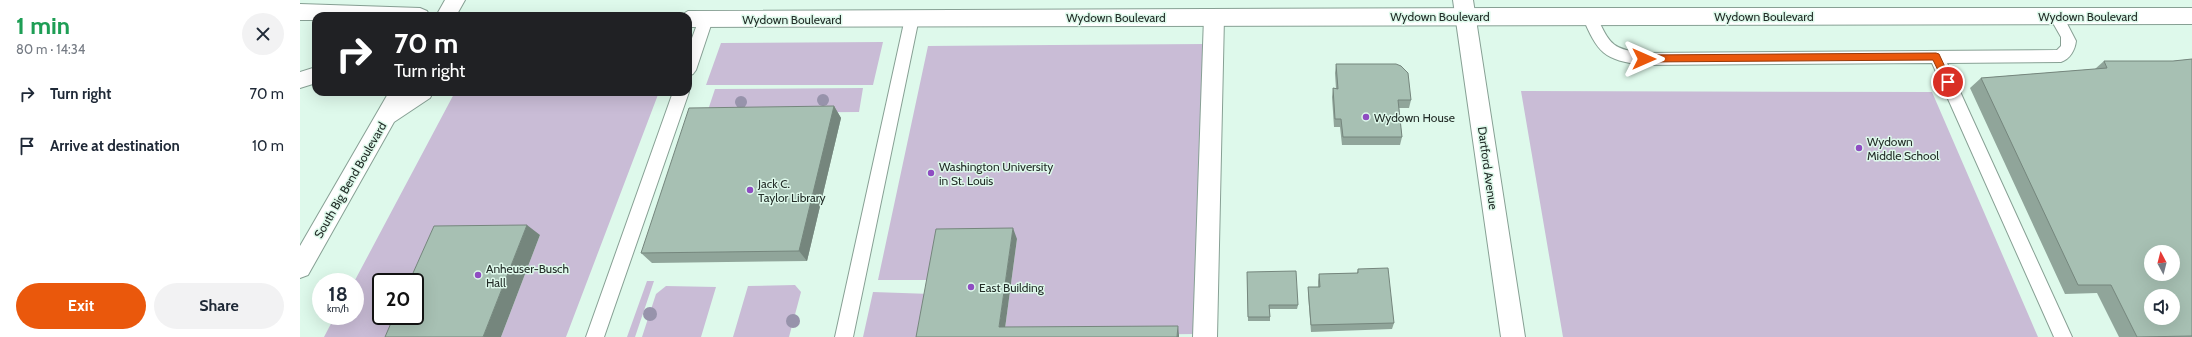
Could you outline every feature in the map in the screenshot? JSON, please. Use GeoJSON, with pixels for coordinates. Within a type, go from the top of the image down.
{"type":"FeatureCollection","features":[{"type":"Feature","properties":{"kind":"street"},"geometry":{"type":"LineString","coordinates":[[448,12],[455,0]]}},
{"type":"Feature","properties":{"kind":"street","name":"Wydown Boulevard"},"geometry":{"type":"LineString","coordinates":[[697,19],[1214,17],[1465,8],[1589,16],[2192,16]]}},
{"type":"Feature","properties":{"kind":"street","name":"Dartford Avenue"},"geometry":{"type":"LineString","coordinates":[[1465,8],[1513,337]]}},
{"type":"Feature","properties":{"kind":"street"},"geometry":{"type":"LineString","coordinates":[[300,12],[312,12]]}},
{"type":"Feature","properties":{"kind":"street"},"geometry":{"type":"LineString","coordinates":[[1205,337],[1214,17]]}},
{"type":"Feature","properties":{"kind":"street"},"geometry":{"type":"LineString","coordinates":[[300,80],[312,76]]}},
{"type":"Feature","properties":{"kind":"street","name":"South Big Bend Boulevard"},"geometry":{"type":"LineString","coordinates":[[300,268],[398,96]]}},
{"type":"Feature","properties":{"kind":"street"},"geometry":{"type":"LineString","coordinates":[[385,118],[417,96]]}},
{"type":"Feature","properties":{"kind":"lane"},"geometry":{"type":"LineString","coordinates":[[1589,16],[1602,44],[1622,56],[1644,59],[2061,56],[2069,48],[2070,41],[2056,16]]}},
{"type":"Feature","properties":{"kind":"lane"},"geometry":{"type":"LineString","coordinates":[[844,337],[912,18]]}},
{"type":"Feature","properties":{"kind":"lane"},"geometry":{"type":"LineString","coordinates":[[692,47],[697,19]]}},
{"type":"Feature","properties":{"kind":"lane"},"geometry":{"type":"LineString","coordinates":[[1936,56],[2063,337]]}},
{"type":"Feature","properties":{"kind":"lane"},"geometry":{"type":"LineString","coordinates":[[595,337],[679,96]]}},
{"type":"Feature","properties":{"kind":"shaded area"},"geometry":{"type":"Polygon","coordinates":[[[883,42],[873,85],[706,85],[721,43],[883,42]]]}},
{"type":"Feature","properties":{"kind":"shaded area"},"geometry":{"type":"Polygon","coordinates":[[[1205,44],[1196,334],[1004,336],[1017,239],[933,280],[878,280],[928,46],[1205,44]]]}},
{"type":"Feature","properties":{"kind":"shaded area"},"geometry":{"type":"Polygon","coordinates":[[[863,88],[859,112],[707,113],[715,89],[863,88]]]}},
{"type":"Feature","properties":{"kind":"shaded area"},"geometry":{"type":"Polygon","coordinates":[[[1521,91],[1932,92],[2038,337],[1563,337],[1521,91]]]}},
{"type":"Feature","properties":{"kind":"shaded area"},"geometry":{"type":"Polygon","coordinates":[[[453,96],[657,96],[566,337],[501,337],[540,235],[424,279],[424,273],[372,273],[372,325],[410,325],[405,337],[324,337],[330,325],[364,325],[364,273],[359,273],[453,96]]]}},
{"type":"Feature","properties":{"kind":"shaded area"},"geometry":{"type":"Polygon","coordinates":[[[647,281],[654,281],[635,337],[627,337],[647,281]]]}},
{"type":"Feature","properties":{"kind":"shaded area"},"geometry":{"type":"Polygon","coordinates":[[[795,285],[801,292],[789,337],[733,337],[748,286],[795,285]]]}},
{"type":"Feature","properties":{"kind":"shaded area"},"geometry":{"type":"Polygon","coordinates":[[[666,286],[716,287],[701,337],[642,337],[656,294],[666,286]]]}},
{"type":"Feature","properties":{"kind":"shaded area"},"geometry":{"type":"Polygon","coordinates":[[[873,292],[931,294],[923,337],[863,337],[873,292]]]}},
{"type":"Feature","properties":{"kind":"building"},"geometry":{"type":"Polygon","coordinates":[[[2192,59],[2192,336],[2137,337],[2111,285],[2078,285],[1981,78],[2107,68],[2104,61],[2173,61],[2192,59]]]}},
{"type":"Feature","properties":{"kind":"building","name":"Wydown House"},"geometry":{"type":"Polygon","coordinates":[[[1336,64],[1396,64],[1401,66],[1408,73],[1411,100],[1398,100],[1402,137],[1343,137],[1341,119],[1335,119],[1333,88],[1338,89],[1336,64]]]}},
{"type":"Feature","properties":{"kind":"building","name":"Jack C. Taylor Library"},"geometry":{"type":"Polygon","coordinates":[[[834,106],[799,251],[641,253],[689,108],[834,106]]]}},
{"type":"Feature","properties":{"kind":"building","name":"Anheuser-Busch Hall"},"geometry":{"type":"Polygon","coordinates":[[[527,225],[483,337],[385,337],[390,325],[424,325],[424,273],[413,273],[434,226],[527,225]]]}},
{"type":"Feature","properties":{"kind":"building","name":"East Building"},"geometry":{"type":"Polygon","coordinates":[[[1013,228],[999,327],[1178,326],[1177,337],[916,337],[936,229],[1013,228]]]}},
{"type":"Feature","properties":{"kind":"building"},"geometry":{"type":"Polygon","coordinates":[[[1388,268],[1394,323],[1311,325],[1308,287],[1320,287],[1319,274],[1358,273],[1358,269],[1388,268]]]}},
{"type":"Feature","properties":{"kind":"building"},"geometry":{"type":"Polygon","coordinates":[[[1296,271],[1298,305],[1269,305],[1270,317],[1248,317],[1247,272],[1296,271]]]}},
{"type":"Feature","properties":{"kind":"place","name":"Wydown House"},"geometry":{"type":"Point","coordinates":[1366,117]}},
{"type":"Feature","properties":{"kind":"place","name":"Wydown Middle School"},"geometry":{"type":"Point","coordinates":[1859,148]}},
{"type":"Feature","properties":{"kind":"place","name":"Washington University in St. Louis"},"geometry":{"type":"Point","coordinates":[931,173]}},
{"type":"Feature","properties":{"kind":"place","name":"Jack C. Taylor Library"},"geometry":{"type":"Point","coordinates":[750,190]}},
{"type":"Feature","properties":{"kind":"place","name":"Anheuser-Busch Hall"},"geometry":{"type":"Point","coordinates":[478,275]}},
{"type":"Feature","properties":{"kind":"place","name":"East Building"},"geometry":{"type":"Point","coordinates":[971,287]}},
{"type":"Feature","properties":{"kind":"route"},"geometry":{"type":"LineString","coordinates":[[1644,59],[1936,56],[1948,82]]}}]}
